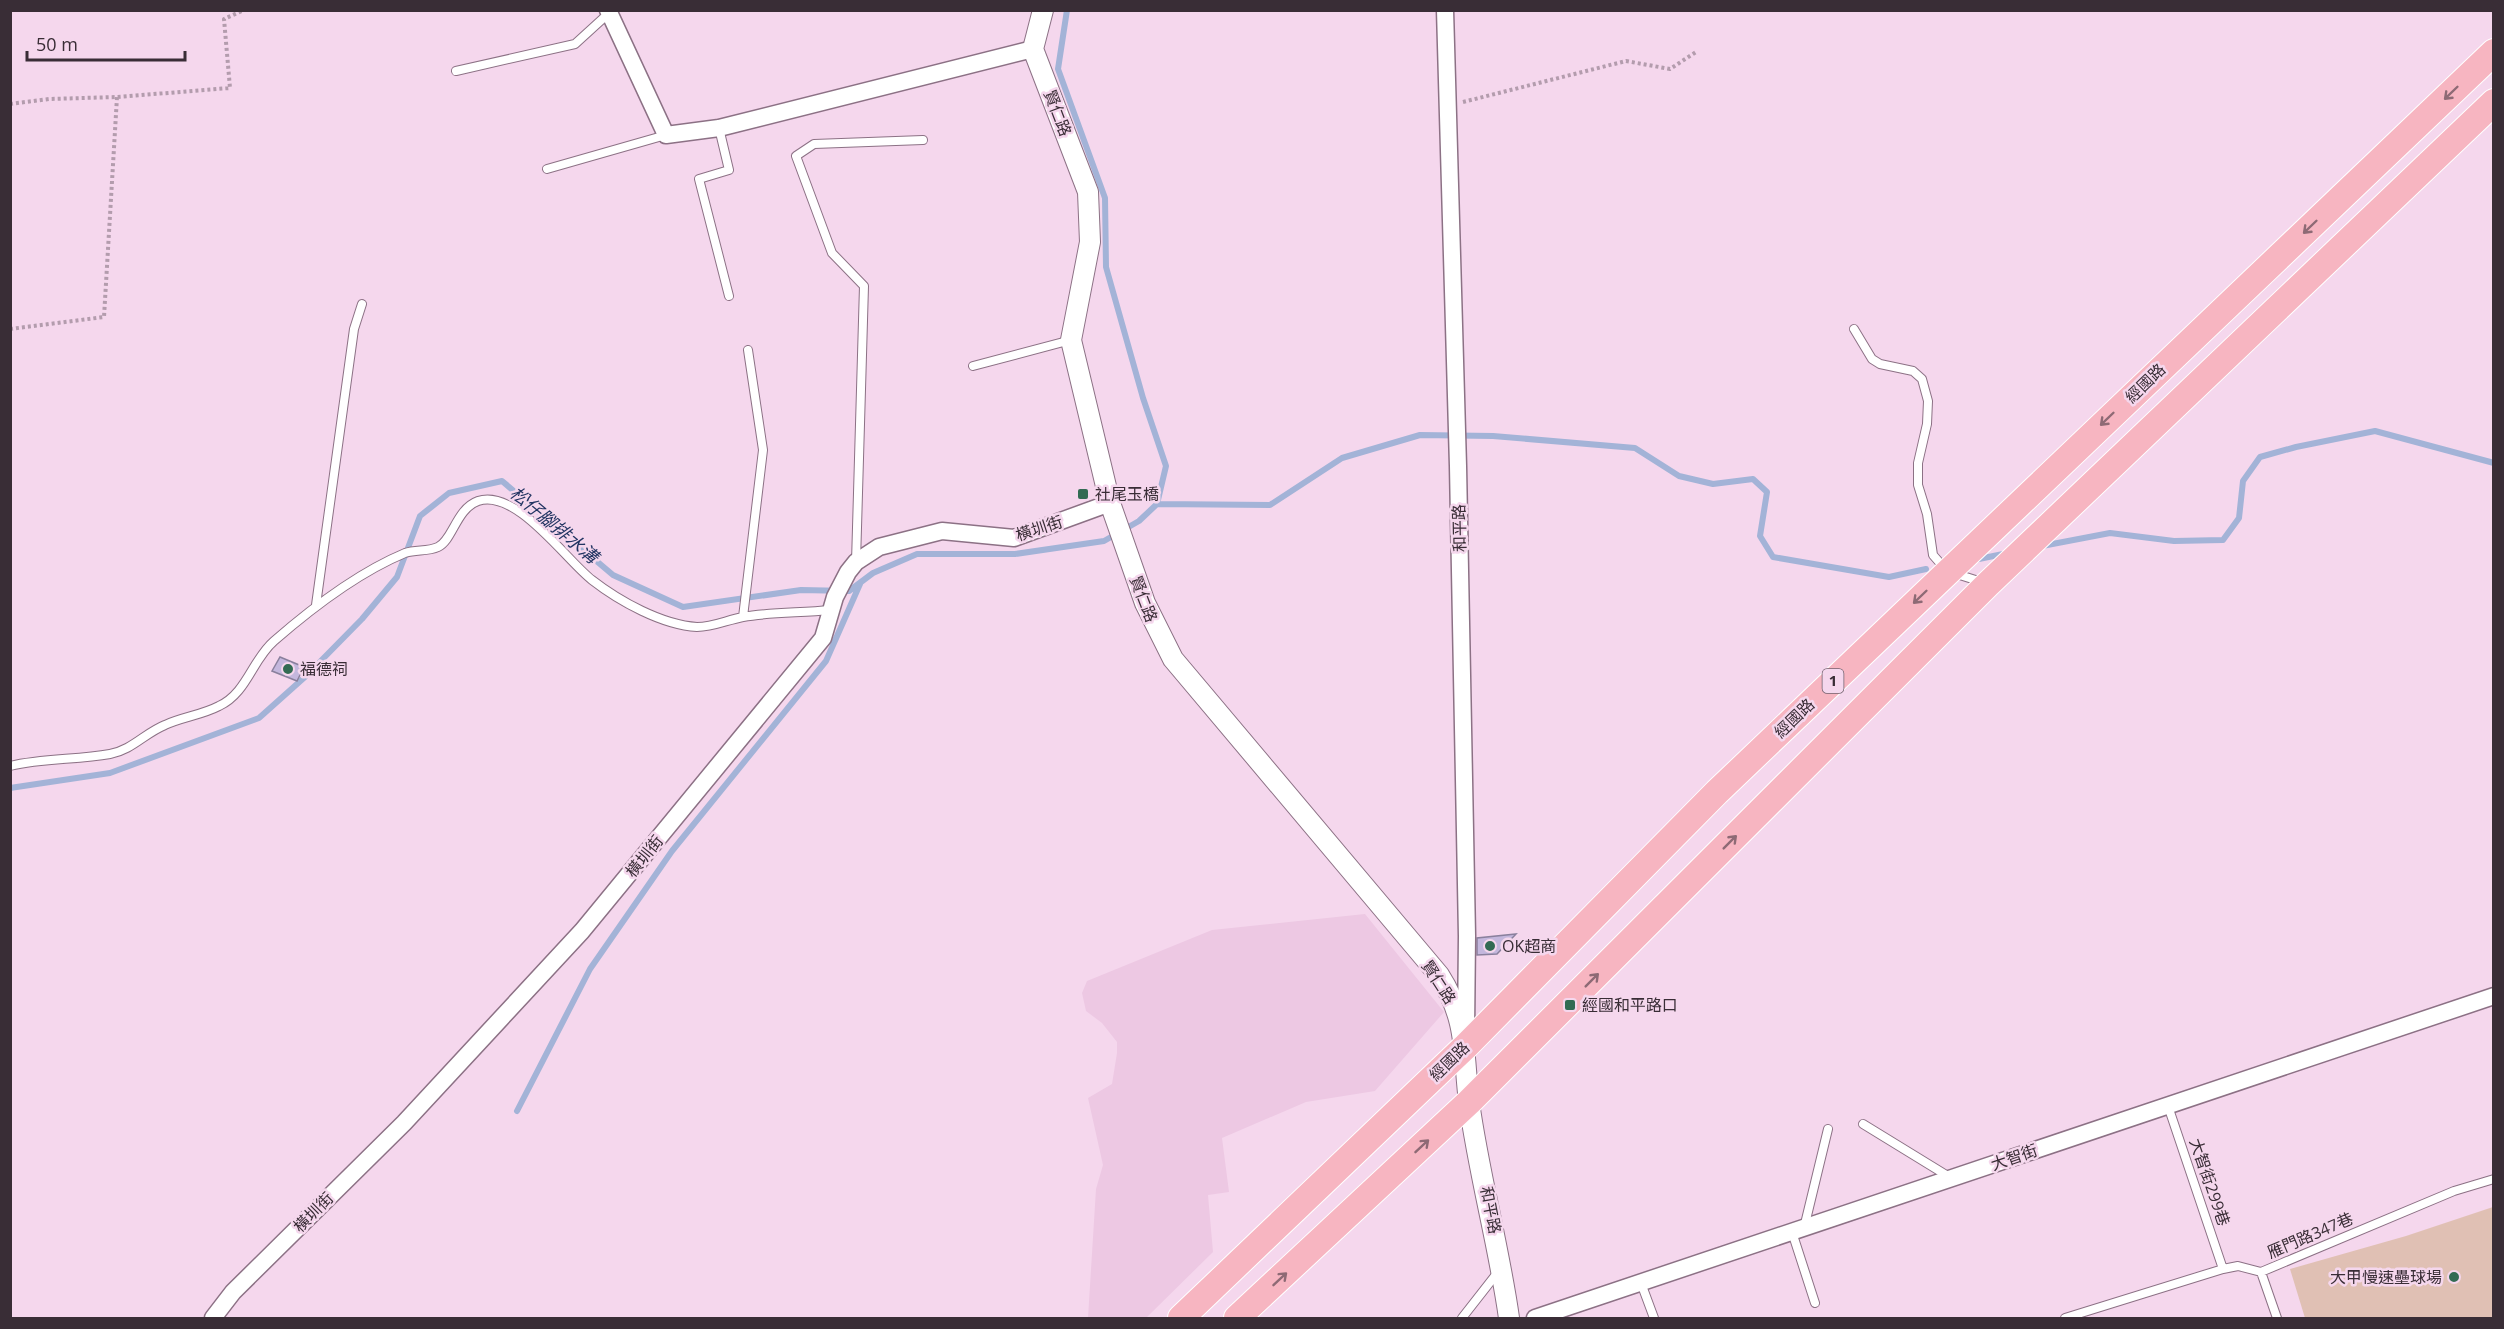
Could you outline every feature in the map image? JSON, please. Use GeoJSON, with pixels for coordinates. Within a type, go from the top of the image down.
{"type":"FeatureCollection","features":[{"type":"Feature","properties":{"kind":"main road","name":"經國路"},"geometry":{"type":"LineString","coordinates":[[1181,1318],[1466,1046],[1717,792],[2493,52]]}},
{"type":"Feature","properties":{"kind":"main road"},"geometry":{"type":"LineString","coordinates":[[1237,1318],[1469,1102],[1988,584],[2493,102]]}},
{"type":"Feature","properties":{"kind":"street"},"geometry":{"type":"LineString","coordinates":[[609,12],[666,135],[719,128],[1033,49],[1043,10]]}},
{"type":"Feature","properties":{"kind":"street","name":"和平路"},"geometry":{"type":"LineString","coordinates":[[1445,10],[1457,413],[1467,924],[1466,1046]]}},
{"type":"Feature","properties":{"kind":"street","name":"賢仁路"},"geometry":{"type":"LineString","coordinates":[[1033,49],[1089,192],[1090,242],[1071,340],[1110,503],[1145,603],[1173,659],[1439,975],[1458,1012],[1466,1046],[1469,1102]]}},
{"type":"Feature","properties":{"kind":"street","name":"橫圳街"},"geometry":{"type":"LineString","coordinates":[[213,1318],[233,1292],[404,1123],[582,931],[823,638],[832,604],[852,567],[879,547],[942,531],[1014,538],[1110,503]]}},
{"type":"Feature","properties":{"kind":"street","name":"大智街"},"geometry":{"type":"LineString","coordinates":[[1535,1318],[2493,996]]}},
{"type":"Feature","properties":{"kind":"street","name":"和平路"},"geometry":{"type":"LineString","coordinates":[[1469,1102],[1502,1267],[1509,1318]]}},
{"type":"Feature","properties":{"kind":"lane"},"geometry":{"type":"LineString","coordinates":[[456,71],[575,44],[609,12]]}},
{"type":"Feature","properties":{"kind":"lane"},"geometry":{"type":"LineString","coordinates":[[719,128],[729,170],[699,179],[729,296]]}},
{"type":"Feature","properties":{"kind":"lane"},"geometry":{"type":"LineString","coordinates":[[547,169],[666,135]]}},
{"type":"Feature","properties":{"kind":"lane"},"geometry":{"type":"LineString","coordinates":[[852,567],[864,286],[832,253],[796,156],[814,144],[923,140]]}},
{"type":"Feature","properties":{"kind":"lane"},"geometry":{"type":"LineString","coordinates":[[316,605],[354,329],[362,304]]}},
{"type":"Feature","properties":{"kind":"lane"},"geometry":{"type":"LineString","coordinates":[[1854,329],[1872,359],[1880,364],[1913,372],[1922,379],[1926,388],[1927,424],[1920,444],[1918,485],[1927,514],[1933,555],[1947,571],[1988,584]]}},
{"type":"Feature","properties":{"kind":"lane"},"geometry":{"type":"LineString","coordinates":[[973,366],[1071,340]]}},
{"type":"Feature","properties":{"kind":"lane"},"geometry":{"type":"LineString","coordinates":[[743,617],[763,450],[747,350]]}},
{"type":"Feature","properties":{"kind":"lane"},"geometry":{"type":"LineString","coordinates":[[10,766],[37,760],[112,754],[130,748],[147,734],[165,725],[220,706],[237,693],[271,644],[316,605],[381,565],[409,552],[427,552],[441,546],[457,520],[469,506],[478,501],[488,500],[509,505],[527,517],[592,579],[621,598],[659,617],[696,627],[718,625],[743,617],[832,604]]}},
{"type":"Feature","properties":{"kind":"lane","name":"大智街299巷"},"geometry":{"type":"LineString","coordinates":[[2168,1106],[2223,1269]]}},
{"type":"Feature","properties":{"kind":"lane"},"geometry":{"type":"LineString","coordinates":[[1863,1124],[1951,1179]]}},
{"type":"Feature","properties":{"kind":"lane"},"geometry":{"type":"LineString","coordinates":[[1815,1303],[1798,1230],[1828,1129]]}},
{"type":"Feature","properties":{"kind":"lane","name":"雁門路347巷"},"geometry":{"type":"LineString","coordinates":[[2066,1318],[2223,1269],[2238,1266],[2261,1272],[2454,1191],[2493,1179]]}},
{"type":"Feature","properties":{"kind":"lane"},"geometry":{"type":"LineString","coordinates":[[1462,1318],[1502,1267]]}},
{"type":"Feature","properties":{"kind":"lane"},"geometry":{"type":"LineString","coordinates":[[2261,1272],[2277,1318]]}},
{"type":"Feature","properties":{"kind":"lane"},"geometry":{"type":"LineString","coordinates":[[1641,1283],[1654,1318]]}},
{"type":"Feature","properties":{"kind":"path"},"geometry":{"type":"LineString","coordinates":[[10,104],[49,99],[117,97],[230,88],[224,20],[244,10]]}},
{"type":"Feature","properties":{"kind":"path"},"geometry":{"type":"LineString","coordinates":[[1448,106],[1626,61],[1670,69],[1696,52]]}},
{"type":"Feature","properties":{"kind":"path"},"geometry":{"type":"LineString","coordinates":[[10,328],[104,317],[117,97]]}},
{"type":"Feature","properties":{"kind":"shaded area"},"geometry":{"type":"Polygon","coordinates":[[[1365,914],[1444,1012],[1375,1091],[1306,1102],[1222,1138],[1229,1192],[1208,1195],[1213,1252],[1146,1318],[1088,1318],[1096,1189],[1103,1165],[1088,1098],[1112,1084],[1117,1042],[1102,1023],[1086,1011],[1082,993],[1087,981],[1212,930],[1365,914]]]}},
{"type":"Feature","properties":{"kind":"shaded area"},"geometry":{"type":"Polygon","coordinates":[[[2493,1207],[2493,1318],[2305,1318],[2290,1269],[2406,1236],[2493,1207]]]}},
{"type":"Feature","properties":{"kind":"building","name":"福德祠"},"geometry":{"type":"Polygon","coordinates":[[[280,657],[304,667],[297,681],[272,671],[280,657]]]}},
{"type":"Feature","properties":{"kind":"building","name":"OK超商"},"geometry":{"type":"Polygon","coordinates":[[[1516,934],[1497,954],[1477,955],[1477,938],[1516,934]]]}},
{"type":"Feature","properties":{"kind":"waterway"},"geometry":{"type":"LineString","coordinates":[[1067,10],[1058,69],[1105,198],[1106,267],[1143,398],[1166,466],[1157,504]]}},
{"type":"Feature","properties":{"kind":"waterway"},"geometry":{"type":"LineString","coordinates":[[2042,546],[2110,533],[2174,541],[2223,540],[2239,518],[2243,481],[2260,457],[2296,447],[2375,431],[2494,463]]}},
{"type":"Feature","properties":{"kind":"waterway","name":"松仔腳排水溝"},"geometry":{"type":"LineString","coordinates":[[10,788],[110,773],[259,718],[306,676],[362,619],[397,577],[420,516],[449,493],[502,481],[613,575],[683,607],[801,590],[849,591],[873,573],[917,554],[1015,554],[1104,541],[1139,521],[1157,504],[1270,505],[1342,458],[1420,435],[1493,436],[1635,448],[1679,476],[1713,484],[1753,479],[1767,492],[1760,536],[1773,557],[1889,577],[1926,569]]}},
{"type":"Feature","properties":{"kind":"waterway"},"geometry":{"type":"LineString","coordinates":[[1974,560],[2008,553]]}},
{"type":"Feature","properties":{"kind":"waterway"},"geometry":{"type":"LineString","coordinates":[[517,1111],[590,969],[672,851],[826,661],[860,584]]}},
{"type":"Feature","properties":{"kind":"place","name":"社尾玉橋"},"geometry":{"type":"Point","coordinates":[1083,494]}},
{"type":"Feature","properties":{"kind":"place","name":"福德祠"},"geometry":{"type":"Point","coordinates":[288,669]}},
{"type":"Feature","properties":{"kind":"place","name":"OK超商"},"geometry":{"type":"Point","coordinates":[1490,946]}},
{"type":"Feature","properties":{"kind":"place","name":"經國和平路口"},"geometry":{"type":"Point","coordinates":[1570,1005]}},
{"type":"Feature","properties":{"kind":"place","name":"大甲慢速壘球場"},"geometry":{"type":"Point","coordinates":[2454,1277]}}]}
